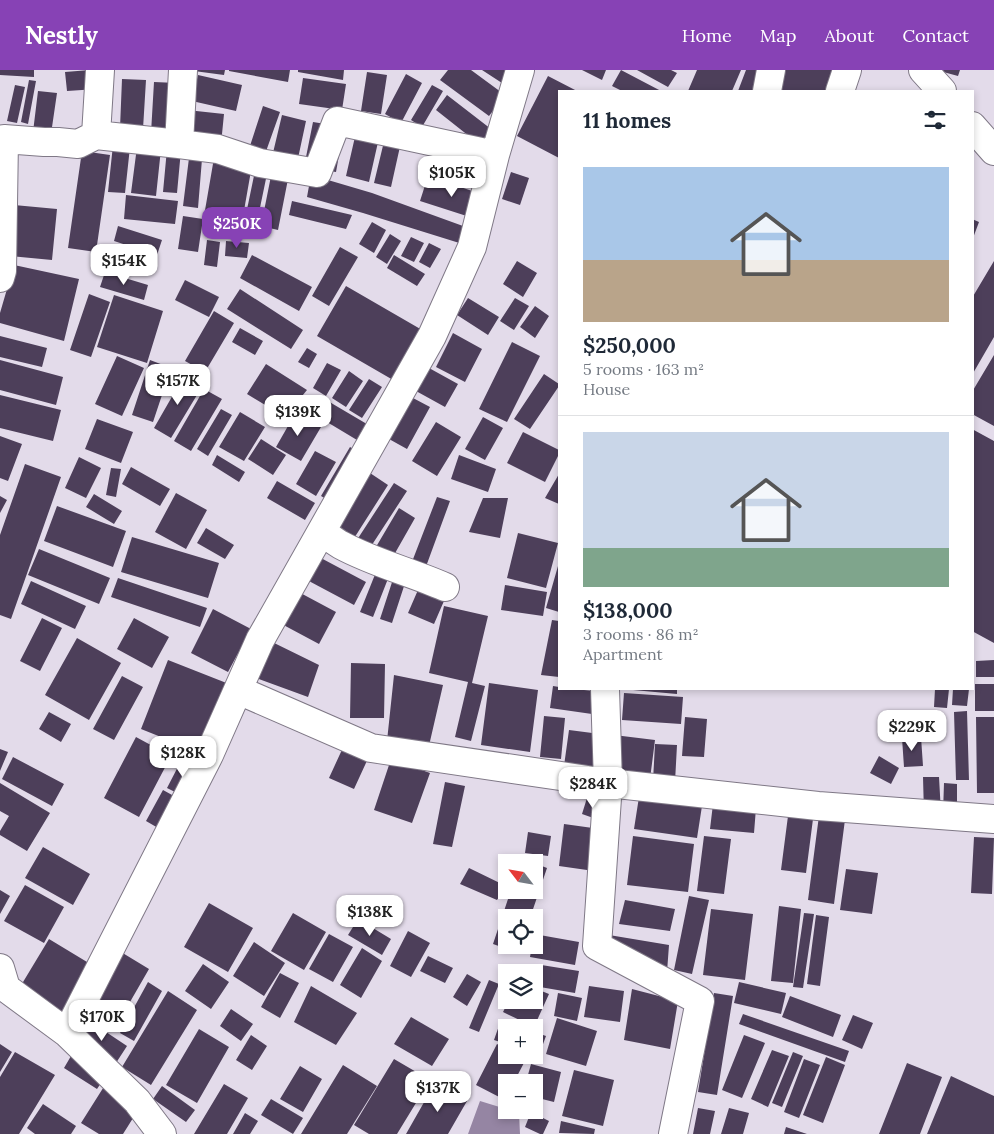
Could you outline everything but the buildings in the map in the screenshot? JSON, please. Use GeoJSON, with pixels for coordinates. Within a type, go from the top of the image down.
{"type":"FeatureCollection","features":[{"type":"Feature","properties":{"kind":"street"},"geometry":{"type":"LineString","coordinates":[[96,135],[100,70]]}},
{"type":"Feature","properties":{"kind":"street"},"geometry":{"type":"LineString","coordinates":[[179,144],[183,70]]}},
{"type":"Feature","properties":{"kind":"street"},"geometry":{"type":"LineString","coordinates":[[67,1033],[209,755],[260,640],[432,336],[472,247],[495,155],[520,70]]}},
{"type":"Feature","properties":{"kind":"street"},"geometry":{"type":"LineString","coordinates":[[767,90],[771,70]]}},
{"type":"Feature","properties":{"kind":"street"},"geometry":{"type":"LineString","coordinates":[[840,90],[847,70]]}},
{"type":"Feature","properties":{"kind":"street"},"geometry":{"type":"LineString","coordinates":[[923,70],[941,90]]}},
{"type":"Feature","properties":{"kind":"street"},"geometry":{"type":"LineString","coordinates":[[0,278],[2,271],[4,139],[78,144],[96,135],[179,144],[218,149],[260,163],[317,173],[337,121],[495,155]]}},
{"type":"Feature","properties":{"kind":"street"},"geometry":{"type":"LineString","coordinates":[[974,128],[994,151]]}},
{"type":"Feature","properties":{"kind":"street"},"geometry":{"type":"LineString","coordinates":[[322,532],[341,544],[376,561],[445,587]]}},
{"type":"Feature","properties":{"kind":"street"},"geometry":{"type":"LineString","coordinates":[[238,690],[371,748],[608,783],[818,806],[994,820]]}},
{"type":"Feature","properties":{"kind":"street"},"geometry":{"type":"LineString","coordinates":[[605,690],[608,783],[597,946],[700,1001],[673,1134]]}},
{"type":"Feature","properties":{"kind":"street"},"geometry":{"type":"LineString","coordinates":[[0,968],[6,988],[67,1033],[137,1101],[162,1134]]}},
{"type":"Feature","properties":{"kind":"shaded area"},"geometry":{"type":"Polygon","coordinates":[[[480,1101],[498,1107],[498,1119],[519,1119],[520,1134],[468,1134],[480,1101]]]}}]}
